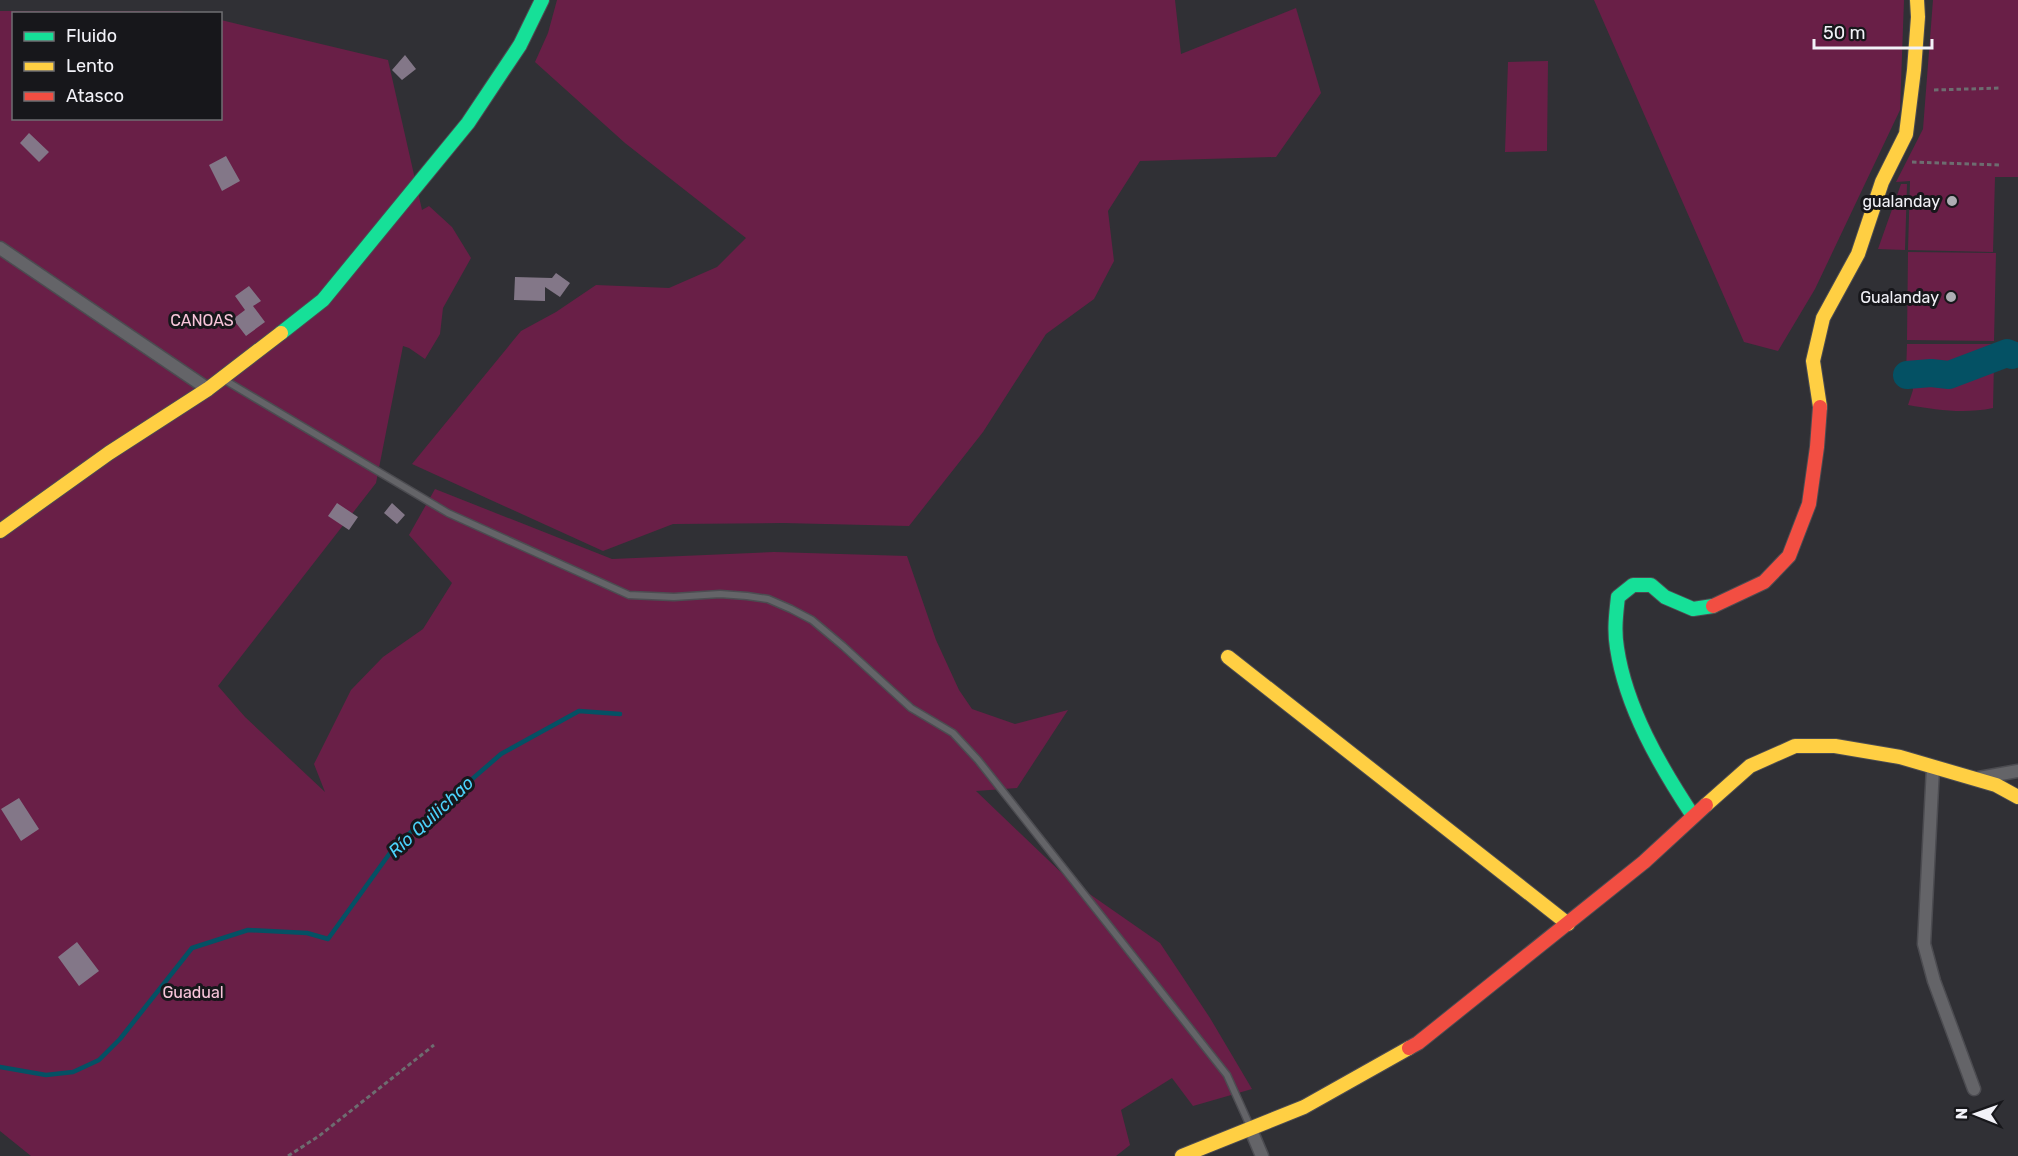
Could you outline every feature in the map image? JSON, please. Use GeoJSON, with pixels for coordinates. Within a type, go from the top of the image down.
{"type":"FeatureCollection","features":[{"type":"Feature","properties":{"kind":"street"},"geometry":{"type":"LineString","coordinates":[[0,531],[109,453],[221,379],[323,300],[468,123],[520,45],[542,0]]}},
{"type":"Feature","properties":{"kind":"street"},"geometry":{"type":"LineString","coordinates":[[1693,816],[1671,784],[1647,736],[1631,694],[1620,661],[1615,627],[1618,597],[1633,585],[1651,585],[1665,597],[1693,609],[1716,605],[1764,582],[1789,556],[1809,504],[1817,447],[1820,400],[1813,361],[1822,318],[1858,254],[1882,182],[1906,134],[1914,70],[1917,0]]}},
{"type":"Feature","properties":{"kind":"street"},"geometry":{"type":"LineString","coordinates":[[0,248],[208,388]]}},
{"type":"Feature","properties":{"kind":"street"},"geometry":{"type":"LineString","coordinates":[[1228,657],[1568,924]]}},
{"type":"Feature","properties":{"kind":"street"},"geometry":{"type":"LineString","coordinates":[[1182,1156],[1304,1107],[1418,1043],[1644,862],[1750,766],[1795,746],[1835,746],[1900,757],[1996,785],[2018,797]]}},
{"type":"Feature","properties":{"kind":"street"},"geometry":{"type":"LineString","coordinates":[[1933,767],[1924,944],[1934,981],[1974,1089]]}},
{"type":"Feature","properties":{"kind":"street"},"geometry":{"type":"LineString","coordinates":[[1972,779],[2018,771]]}},
{"type":"Feature","properties":{"kind":"street"},"geometry":{"type":"LineString","coordinates":[[1251,1130],[1262,1156]]}},
{"type":"Feature","properties":{"kind":"lane"},"geometry":{"type":"LineString","coordinates":[[221,379],[448,513],[629,595],[747,596],[768,599],[812,620],[911,708],[953,733],[978,760],[1227,1075],[1251,1130]]}},
{"type":"Feature","properties":{"kind":"path"},"geometry":{"type":"LineString","coordinates":[[1934,90],[2001,88]]}},
{"type":"Feature","properties":{"kind":"path"},"geometry":{"type":"LineString","coordinates":[[1911,162],[1999,165]]}},
{"type":"Feature","properties":{"kind":"path"},"geometry":{"type":"LineString","coordinates":[[288,1156],[319,1136],[434,1045]]}},
{"type":"Feature","properties":{"kind":"green space"},"geometry":{"type":"Polygon","coordinates":[[[557,0],[1175,0],[1181,54],[1296,8],[1321,93],[1276,157],[1140,161],[1108,211],[1114,261],[1094,299],[1046,334],[983,432],[909,526],[783,523],[673,524],[603,551],[412,464],[521,331],[556,312],[596,285],[669,288],[717,267],[746,238],[625,143],[535,62],[548,33],[557,0]]]}},
{"type":"Feature","properties":{"kind":"green space"},"geometry":{"type":"Polygon","coordinates":[[[1594,0],[1904,0],[1900,110],[1815,289],[1778,351],[1744,342],[1594,0]]]}},
{"type":"Feature","properties":{"kind":"green space"},"geometry":{"type":"Polygon","coordinates":[[[1933,0],[2018,0],[2018,177],[1995,177],[1993,252],[1908,250],[1910,181],[1896,182],[1923,129],[1933,0]]]}},
{"type":"Feature","properties":{"kind":"green space"},"geometry":{"type":"Polygon","coordinates":[[[0,11],[185,12],[12,12],[12,120],[222,120],[222,20],[388,60],[422,210],[429,206],[452,227],[471,258],[443,308],[440,334],[425,359],[403,346],[376,483],[218,686],[245,717],[325,792],[314,764],[351,690],[383,657],[423,629],[452,583],[409,535],[435,489],[612,559],[774,552],[907,556],[936,640],[959,690],[972,709],[1015,724],[1068,710],[1017,788],[976,791],[1068,879],[1160,943],[1210,1018],[1252,1089],[1193,1106],[1172,1078],[1121,1110],[1130,1145],[1116,1156],[31,1156],[0,1131],[0,11]]]}},
{"type":"Feature","properties":{"kind":"green space"},"geometry":{"type":"Polygon","coordinates":[[[1548,61],[1547,151],[1505,152],[1508,62],[1548,61]]]}},
{"type":"Feature","properties":{"kind":"green space"},"geometry":{"type":"Polygon","coordinates":[[[1901,184],[1907,184],[1905,250],[1878,249],[1901,184]]]}},
{"type":"Feature","properties":{"kind":"green space","name":"Gualanday"},"geometry":{"type":"Polygon","coordinates":[[[1908,252],[1996,253],[1994,341],[1907,340],[1908,252]]]}},
{"type":"Feature","properties":{"kind":"green space"},"geometry":{"type":"Polygon","coordinates":[[[1907,344],[1994,344],[1993,355],[1960,371],[1906,374],[1907,344]]]}},
{"type":"Feature","properties":{"kind":"green space"},"geometry":{"type":"Polygon","coordinates":[[[1989,361],[1994,361],[1993,408],[1961,411],[1908,405],[1913,390],[1910,377],[1922,375],[1932,380],[1940,375],[1954,379],[1982,367],[1989,361]]]}},
{"type":"Feature","properties":{"kind":"building"},"geometry":{"type":"Polygon","coordinates":[[[405,55],[416,69],[402,80],[392,70],[405,55]]]}},
{"type":"Feature","properties":{"kind":"building"},"geometry":{"type":"Polygon","coordinates":[[[29,133],[49,152],[39,162],[20,143],[29,133]]]}},
{"type":"Feature","properties":{"kind":"building"},"geometry":{"type":"Polygon","coordinates":[[[226,156],[240,181],[222,191],[209,165],[226,156]]]}},
{"type":"Feature","properties":{"kind":"building"},"geometry":{"type":"Polygon","coordinates":[[[556,273],[570,283],[560,297],[545,287],[545,301],[514,300],[515,277],[552,278],[556,273]]]}},
{"type":"Feature","properties":{"kind":"building"},"geometry":{"type":"Polygon","coordinates":[[[249,286],[261,301],[253,306],[265,322],[246,336],[233,319],[245,310],[235,296],[249,286]]]}},
{"type":"Feature","properties":{"kind":"building"},"geometry":{"type":"Polygon","coordinates":[[[337,503],[358,517],[349,530],[328,516],[337,503]]]}},
{"type":"Feature","properties":{"kind":"building"},"geometry":{"type":"Polygon","coordinates":[[[392,503],[405,515],[397,524],[384,513],[392,503]]]}},
{"type":"Feature","properties":{"kind":"building"},"geometry":{"type":"Polygon","coordinates":[[[19,798],[39,829],[21,841],[1,809],[19,798]]]}},
{"type":"Feature","properties":{"kind":"building"},"geometry":{"type":"Polygon","coordinates":[[[77,942],[99,971],[79,986],[58,957],[77,942]]]}},
{"type":"Feature","properties":{"kind":"waterway","name":"Río Quilichao"},"geometry":{"type":"LineString","coordinates":[[1907,375],[1931,373],[1949,375],[2007,353],[2012,355]]}},
{"type":"Feature","properties":{"kind":"waterway","name":"Río Quilichao"},"geometry":{"type":"LineString","coordinates":[[0,1067],[46,1075],[73,1072],[99,1060],[120,1039],[192,948],[248,930],[307,933],[328,939],[395,846],[501,754],[579,711],[620,714]]}},
{"type":"Feature","properties":{"kind":"traffic: fast"},"geometry":{"type":"LineString","coordinates":[[281,333],[323,300],[468,123],[520,45],[542,0]]}},
{"type":"Feature","properties":{"kind":"traffic: fast"},"geometry":{"type":"LineString","coordinates":[[1693,816],[1657,757],[1628,693],[1616,642],[1618,597],[1633,585],[1651,585],[1665,597],[1693,609],[1713,606]]}},
{"type":"Feature","properties":{"kind":"traffic: slow"},"geometry":{"type":"LineString","coordinates":[[1820,407],[1813,361],[1823,318],[1858,254],[1882,182],[1906,134],[1914,70],[1917,0]]}},
{"type":"Feature","properties":{"kind":"traffic: slow"},"geometry":{"type":"LineString","coordinates":[[0,531],[109,453],[208,389],[281,333]]}},
{"type":"Feature","properties":{"kind":"traffic: slow"},"geometry":{"type":"LineString","coordinates":[[1228,657],[1568,924]]}},
{"type":"Feature","properties":{"kind":"traffic: slow"},"geometry":{"type":"LineString","coordinates":[[1706,805],[1750,766],[1795,746],[1835,746],[1900,757],[1996,785],[2018,797]]}},
{"type":"Feature","properties":{"kind":"traffic: slow"},"geometry":{"type":"LineString","coordinates":[[1182,1156],[1304,1107],[1409,1048]]}},
{"type":"Feature","properties":{"kind":"traffic: jam"},"geometry":{"type":"LineString","coordinates":[[1713,606],[1764,582],[1789,556],[1809,504],[1820,407]]}},
{"type":"Feature","properties":{"kind":"traffic: jam"},"geometry":{"type":"LineString","coordinates":[[1409,1048],[1644,862],[1706,805]]}},
{"type":"Feature","properties":{"kind":"place","name":"gualanday"},"geometry":{"type":"Point","coordinates":[1952,201]}},
{"type":"Feature","properties":{"kind":"place","name":"Gualanday"},"geometry":{"type":"Point","coordinates":[1951,297]}},
{"type":"Feature","properties":{"kind":"park label","name":"CANOAS"},"geometry":{"type":"Point","coordinates":[202,320]}},
{"type":"Feature","properties":{"kind":"park label","name":"Guadual"},"geometry":{"type":"Point","coordinates":[193,992]}}]}
